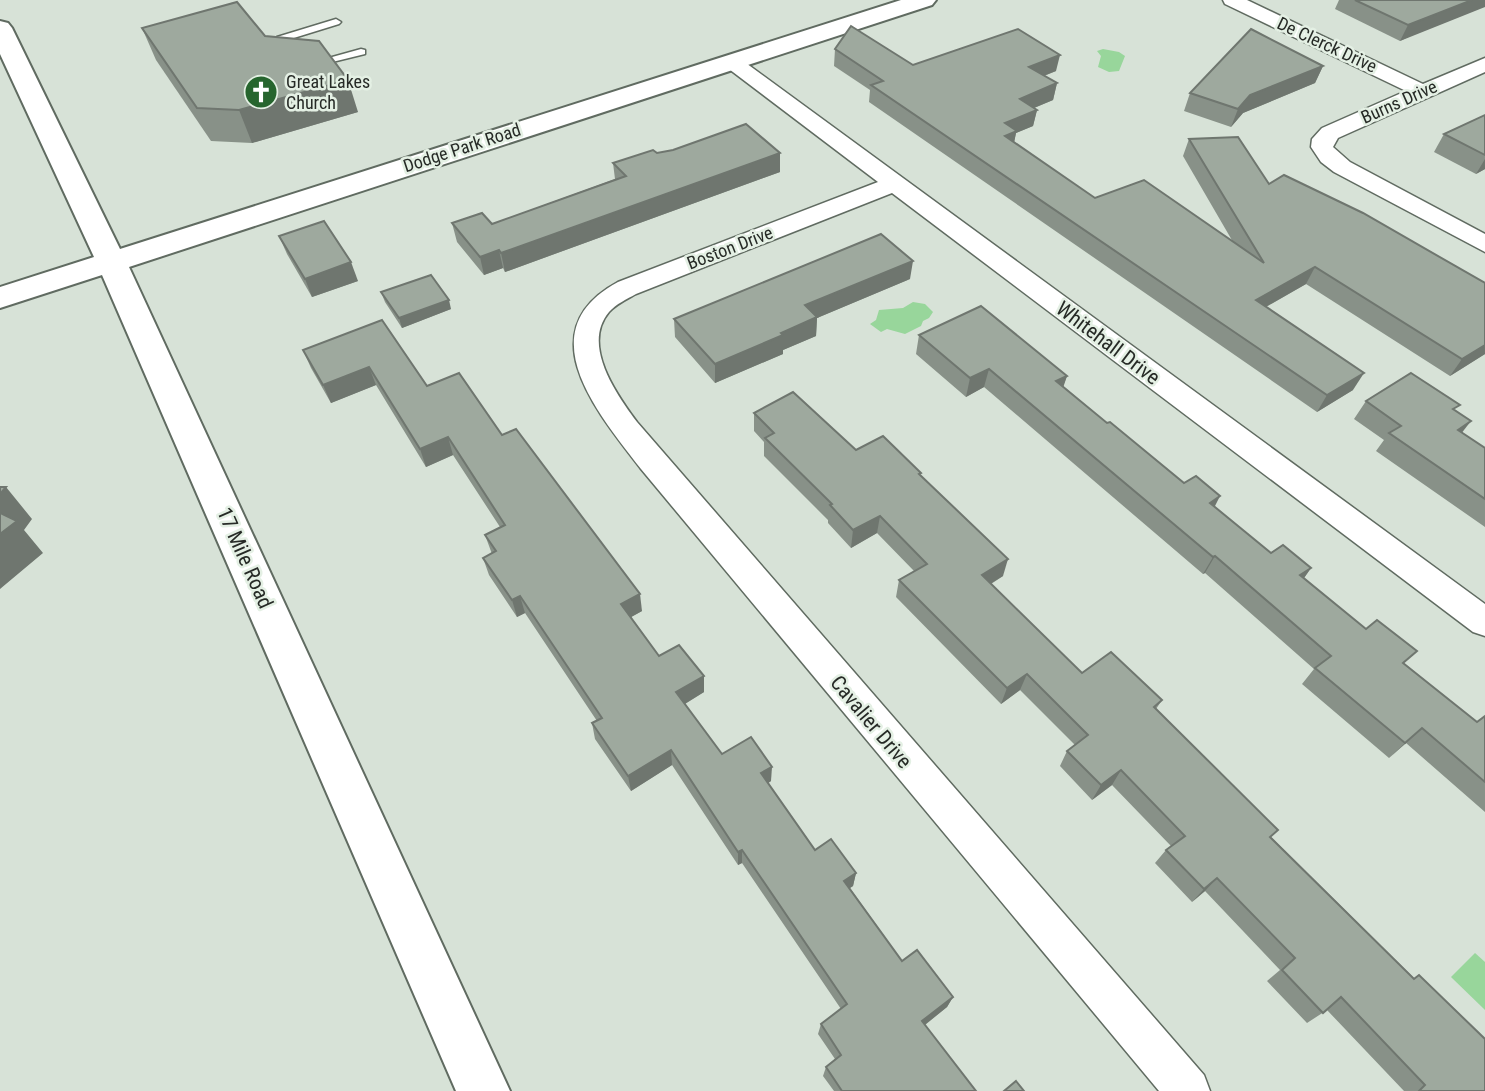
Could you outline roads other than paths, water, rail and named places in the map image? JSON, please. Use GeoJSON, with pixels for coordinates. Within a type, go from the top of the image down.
{"type":"FeatureCollection","features":[{"type":"Feature","properties":{"kind":"street","name":"Dodge Park Road"},"geometry":{"type":"LineString","coordinates":[[0,298],[924,0]]}},
{"type":"Feature","properties":{"kind":"street","name":"De Clerck Drive"},"geometry":{"type":"LineString","coordinates":[[1232,0],[1422,91]]}},
{"type":"Feature","properties":{"kind":"street","name":"17 Mile Road"},"geometry":{"type":"LineString","coordinates":[[0,28],[140,323],[483,1091]]}},
{"type":"Feature","properties":{"kind":"street","name":"Whitehall Drive"},"geometry":{"type":"LineString","coordinates":[[732,62],[892,184],[1485,622]]}},
{"type":"Feature","properties":{"kind":"street","name":"Burns Drive"},"geometry":{"type":"LineString","coordinates":[[1485,64],[1330,133],[1323,139],[1322,147],[1329,158],[1342,167],[1485,244]]}},
{"type":"Feature","properties":{"kind":"street","name":"Boston Drive"},"geometry":{"type":"LineString","coordinates":[[585,334],[596,310],[627,288],[892,184]]}},
{"type":"Feature","properties":{"kind":"street","name":"Cavalier Drive"},"geometry":{"type":"LineString","coordinates":[[585,334],[587,357],[598,384],[651,461],[1188,1091]]}},
{"type":"Feature","properties":{"kind":"lane"},"geometry":{"type":"LineString","coordinates":[[336,22],[281,39],[278,44],[299,65],[361,52]]}},
{"type":"Feature","properties":{"kind":"place","name":"Great Lakes Church"},"geometry":{"type":"Point","coordinates":[261,92]}}]}
